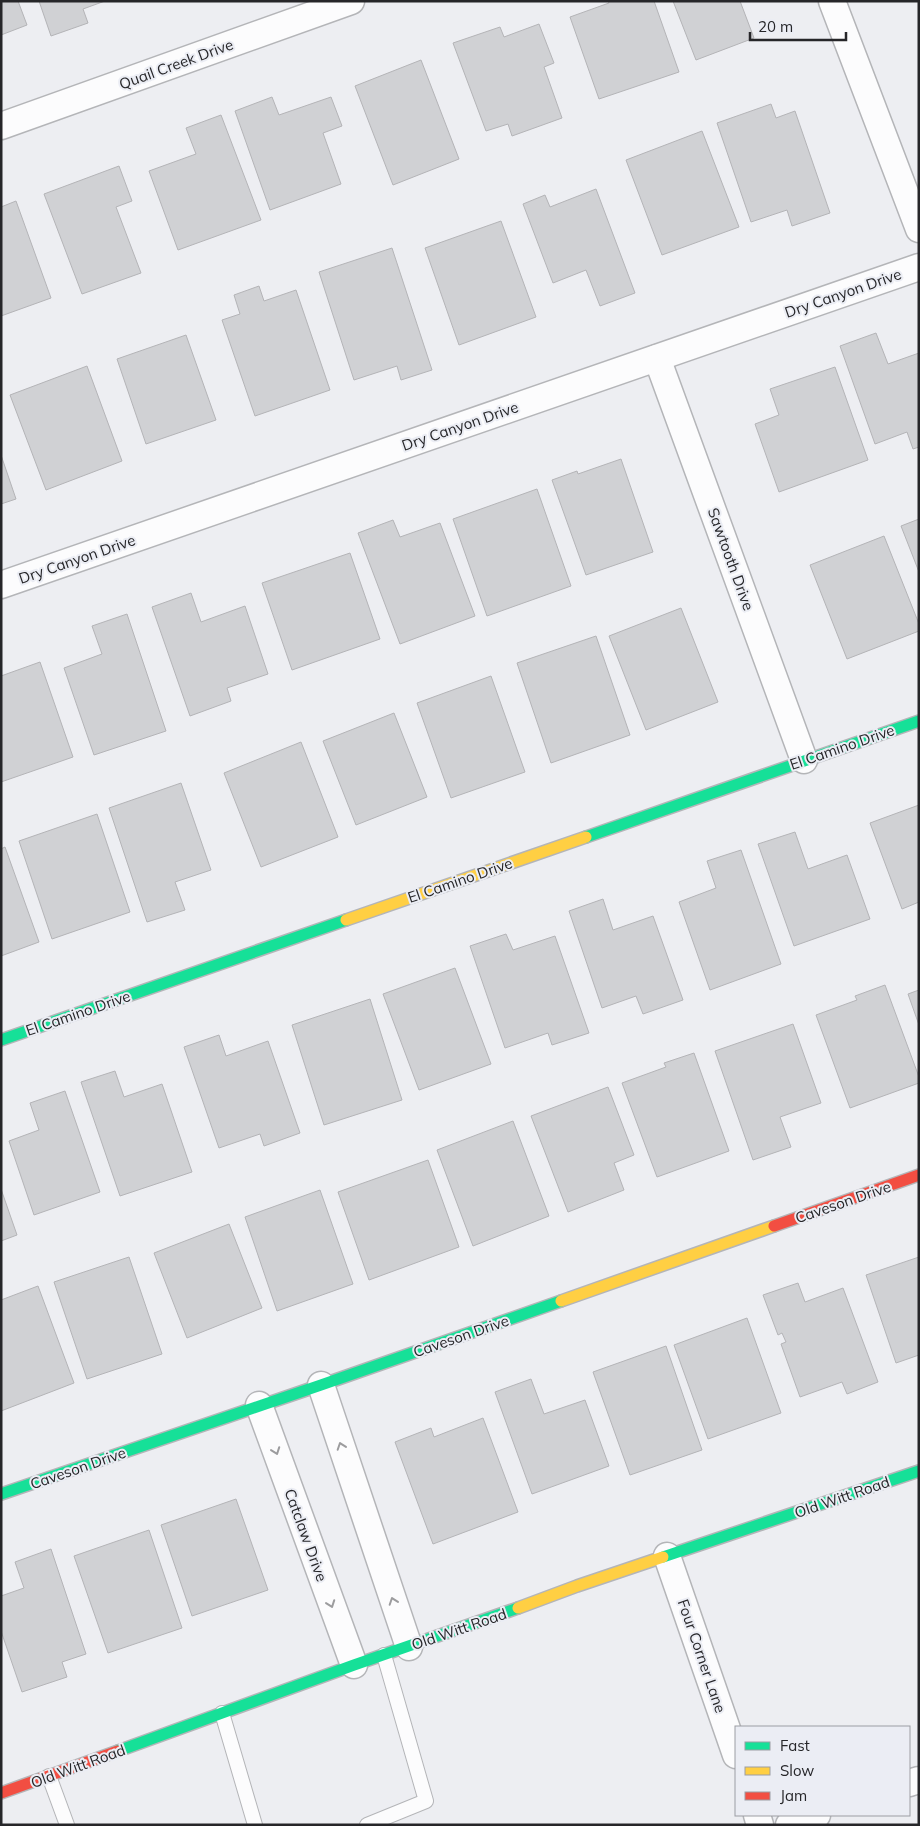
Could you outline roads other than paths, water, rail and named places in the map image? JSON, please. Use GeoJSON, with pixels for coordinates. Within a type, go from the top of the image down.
{"type":"FeatureCollection","features":[{"type":"Feature","properties":{"kind":"street","name":"Quail Creek Drive"},"geometry":{"type":"LineString","coordinates":[[1,126],[351,1]]}},
{"type":"Feature","properties":{"kind":"street"},"geometry":{"type":"LineString","coordinates":[[832,1],[919,229]]}},
{"type":"Feature","properties":{"kind":"street","name":"Dry Canyon Drive"},"geometry":{"type":"LineString","coordinates":[[1,585],[919,267]]}},
{"type":"Feature","properties":{"kind":"street","name":"Sawtooth Drive"},"geometry":{"type":"LineString","coordinates":[[658,358],[804,760]]}},
{"type":"Feature","properties":{"kind":"street","name":"El Camino Drive"},"geometry":{"type":"LineString","coordinates":[[1,1040],[919,720]]}},
{"type":"Feature","properties":{"kind":"street","name":"Caveson Drive"},"geometry":{"type":"LineString","coordinates":[[1,1494],[321,1385],[919,1175]]}},
{"type":"Feature","properties":{"kind":"street"},"geometry":{"type":"LineString","coordinates":[[321,1385],[409,1647]]}},
{"type":"Feature","properties":{"kind":"street","name":"Catclaw Drive"},"geometry":{"type":"LineString","coordinates":[[259,1405],[354,1665]]}},
{"type":"Feature","properties":{"kind":"street","name":"Old Witt Road"},"geometry":{"type":"LineString","coordinates":[[1,1793],[354,1665],[482,1622],[576,1586],[919,1471]]}},
{"type":"Feature","properties":{"kind":"street","name":"Four Corner Lane"},"geometry":{"type":"LineString","coordinates":[[667,1556],[735,1752]]}},
{"type":"Feature","properties":{"kind":"street"},"geometry":{"type":"LineString","coordinates":[[789,1825],[815,1816]]}},
{"type":"Feature","properties":{"kind":"lane"},"geometry":{"type":"LineString","coordinates":[[367,1825],[426,1800],[384,1655]]}},
{"type":"Feature","properties":{"kind":"lane"},"geometry":{"type":"LineString","coordinates":[[222,1713],[255,1825]]}},
{"type":"Feature","properties":{"kind":"lane"},"geometry":{"type":"LineString","coordinates":[[49,1776],[66,1825]]}}]}
